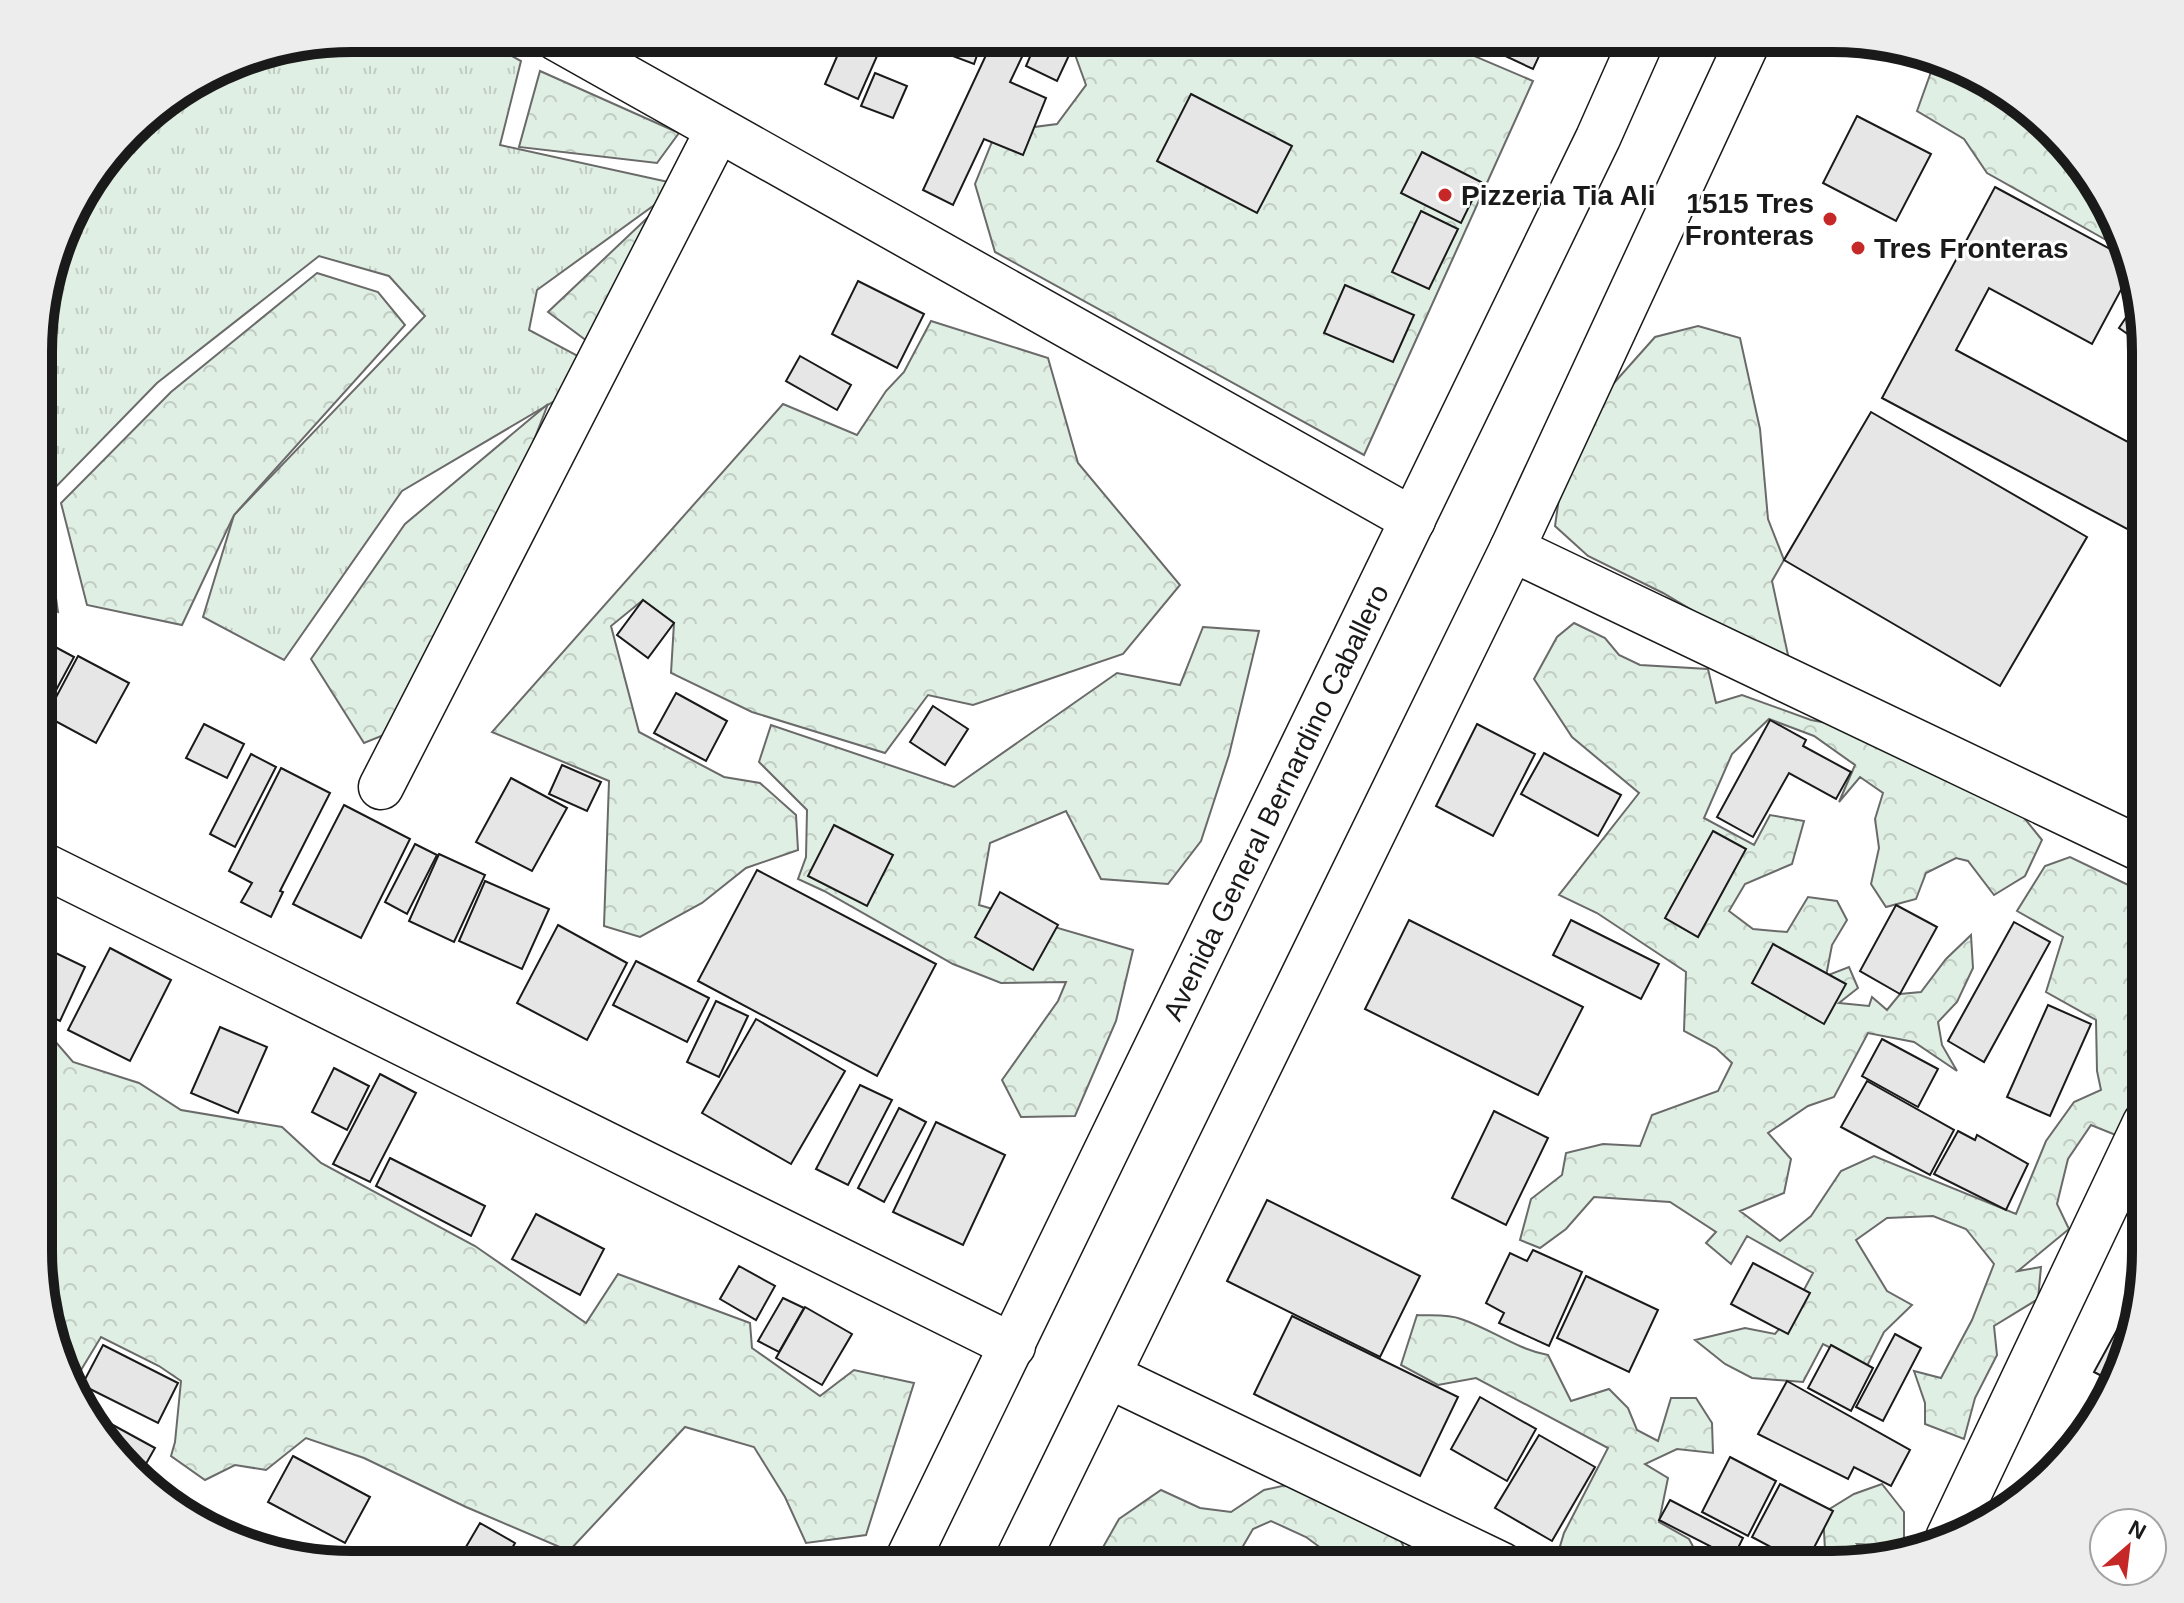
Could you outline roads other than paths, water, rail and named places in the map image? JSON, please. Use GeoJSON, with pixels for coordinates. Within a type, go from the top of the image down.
{"type":"FeatureCollection","features":[{"type":"Feature","properties":{"kind":"street"},"geometry":{"type":"LineString","coordinates":[[581,52],[1413,520]]}},
{"type":"Feature","properties":{"kind":"street","name":"Avenida General Bernardino Caballero"},"geometry":{"type":"LineString","coordinates":[[912,1551],[1598,138],[1636,52]]}},
{"type":"Feature","properties":{"kind":"street"},"geometry":{"type":"LineString","coordinates":[[1022,1551],[1512,549],[1743,52]]}},
{"type":"Feature","properties":{"kind":"street"},"geometry":{"type":"LineString","coordinates":[[381,787],[718,130]]}},
{"type":"Feature","properties":{"kind":"street"},"geometry":{"type":"LineString","coordinates":[[1512,549],[2132,845]]}},
{"type":"Feature","properties":{"kind":"street"},"geometry":{"type":"LineString","coordinates":[[52,869],[1013,1346]]}},
{"type":"Feature","properties":{"kind":"street"},"geometry":{"type":"LineString","coordinates":[[1954,1525],[2132,1150]]}},
{"type":"Feature","properties":{"kind":"street"},"geometry":{"type":"LineString","coordinates":[[1109,1376],[1473,1551]]}},
{"type":"Feature","properties":{"kind":"place","name":"Pizzeria Tia Ali"},"geometry":{"type":"Point","coordinates":[1445,195]}},
{"type":"Feature","properties":{"kind":"place","name":"1515 Tres Fronteras"},"geometry":{"type":"Point","coordinates":[1830,219]}},
{"type":"Feature","properties":{"kind":"place","name":"Tres Fronteras"},"geometry":{"type":"Point","coordinates":[1858,248]}}]}
